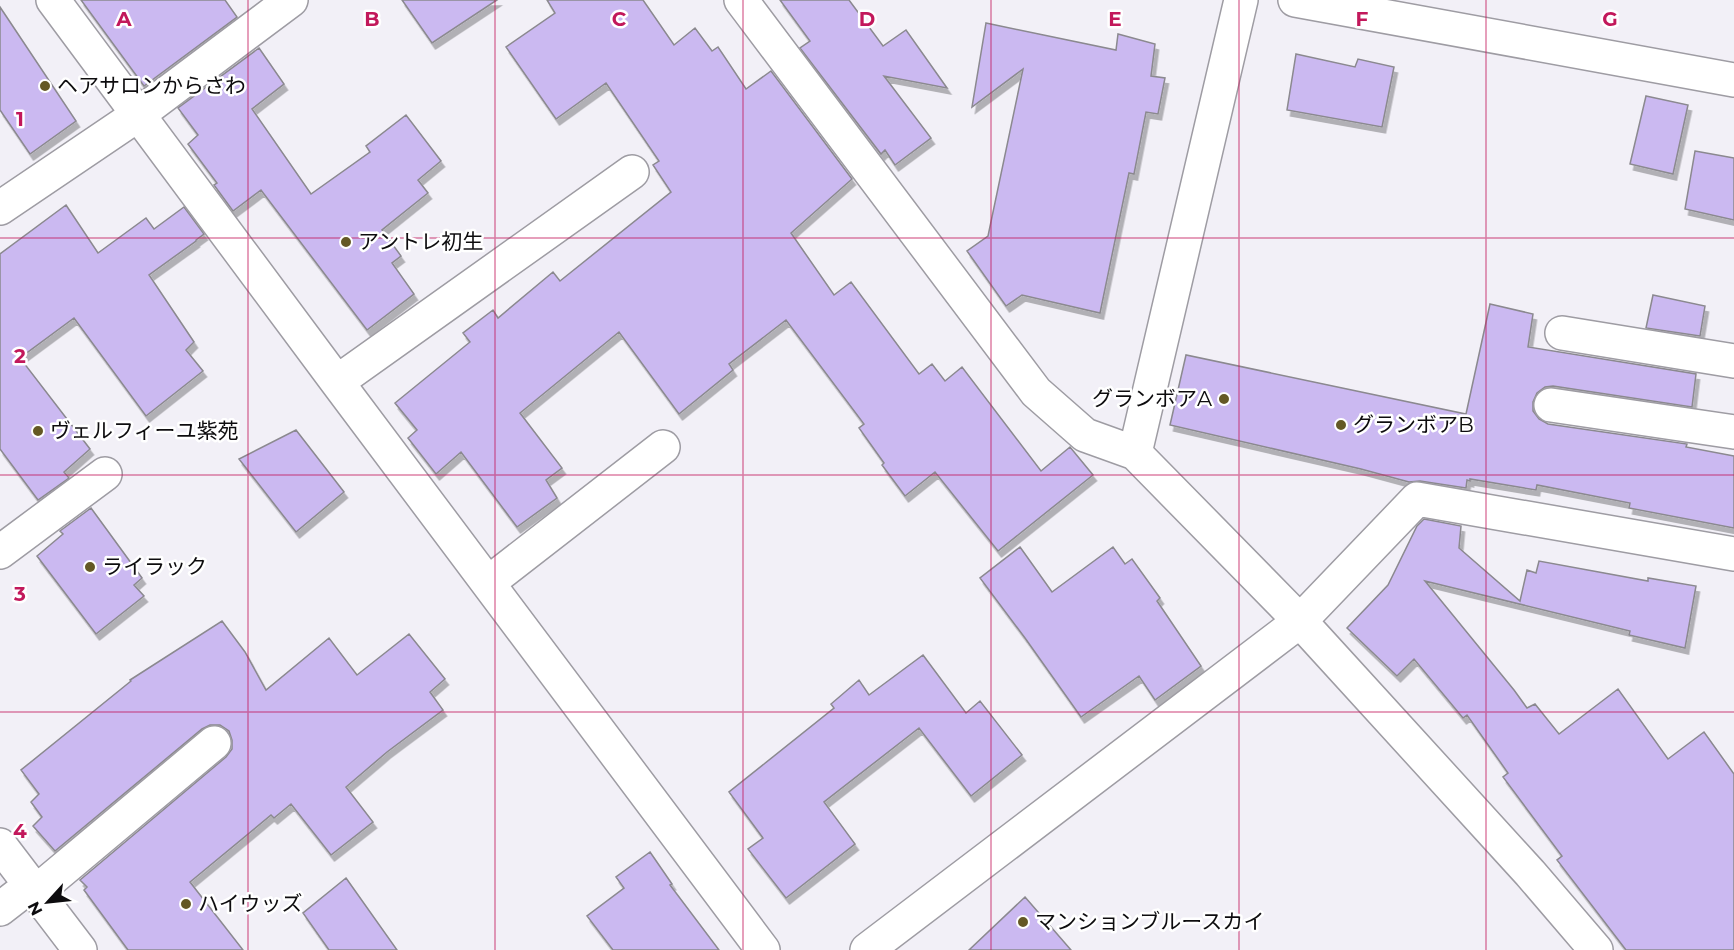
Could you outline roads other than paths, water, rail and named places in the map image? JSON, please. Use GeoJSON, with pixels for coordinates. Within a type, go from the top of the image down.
{"type":"FeatureCollection","features":[{"type":"Feature","properties":{"kind":"street"},"geometry":{"type":"LineString","coordinates":[[0,208],[139,114],[291,0]]}},
{"type":"Feature","properties":{"kind":"street"},"geometry":{"type":"LineString","coordinates":[[741,0],[1036,392],[1085,435],[1135,453],[1300,621],[1530,873],[1596,950]]}},
{"type":"Feature","properties":{"kind":"street"},"geometry":{"type":"LineString","coordinates":[[1135,453],[1241,0]]}},
{"type":"Feature","properties":{"kind":"street"},"geometry":{"type":"LineString","coordinates":[[1295,0],[1734,80]]}},
{"type":"Feature","properties":{"kind":"street"},"geometry":{"type":"LineString","coordinates":[[64,4],[139,114],[337,382],[763,950]]}},
{"type":"Feature","properties":{"kind":"street"},"geometry":{"type":"LineString","coordinates":[[337,382],[632,172]]}},
{"type":"Feature","properties":{"kind":"street"},"geometry":{"type":"LineString","coordinates":[[1562,333],[1734,361]]}},
{"type":"Feature","properties":{"kind":"street"},"geometry":{"type":"LineString","coordinates":[[1551,405],[1734,432]]}},
{"type":"Feature","properties":{"kind":"street"},"geometry":{"type":"LineString","coordinates":[[488,583],[663,447]]}},
{"type":"Feature","properties":{"kind":"street"},"geometry":{"type":"LineString","coordinates":[[0,552],[105,474]]}},
{"type":"Feature","properties":{"kind":"street"},"geometry":{"type":"LineString","coordinates":[[867,950],[1300,621],[1417,498],[1734,554]]}},
{"type":"Feature","properties":{"kind":"street"},"geometry":{"type":"LineString","coordinates":[[0,909],[33,888],[214,743]]}},
{"type":"Feature","properties":{"kind":"street"},"geometry":{"type":"LineString","coordinates":[[0,845],[80,950]]}},
{"type":"Feature","properties":{"kind":"place","name":"ヘアサロンからさわ"},"geometry":{"type":"Point","coordinates":[45,86]}},
{"type":"Feature","properties":{"kind":"place","name":"アントレ初生"},"geometry":{"type":"Point","coordinates":[346,242]}},
{"type":"Feature","properties":{"kind":"place","name":"グランボアA"},"geometry":{"type":"Point","coordinates":[1224,399]}},
{"type":"Feature","properties":{"kind":"place","name":"グランボアB"},"geometry":{"type":"Point","coordinates":[1341,425]}},
{"type":"Feature","properties":{"kind":"place","name":"ヴェルフィーユ紫苑"},"geometry":{"type":"Point","coordinates":[38,431]}},
{"type":"Feature","properties":{"kind":"place","name":"ライラック"},"geometry":{"type":"Point","coordinates":[90,567]}},
{"type":"Feature","properties":{"kind":"place","name":"ハイウッズ"},"geometry":{"type":"Point","coordinates":[186,904]}},
{"type":"Feature","properties":{"kind":"place","name":"マンションブルースカイ"},"geometry":{"type":"Point","coordinates":[1023,922]}}]}
